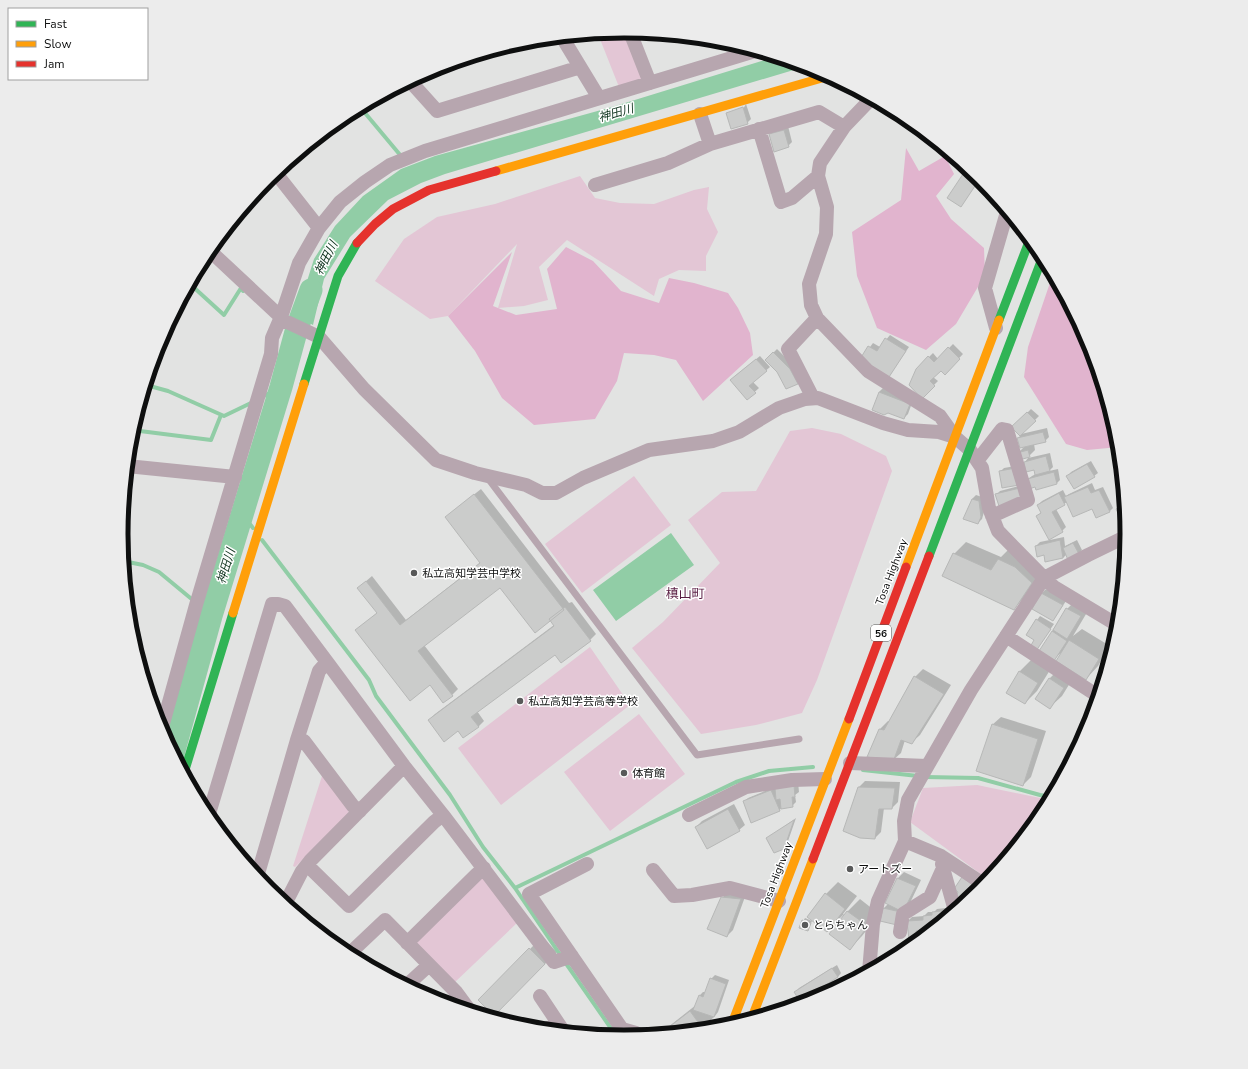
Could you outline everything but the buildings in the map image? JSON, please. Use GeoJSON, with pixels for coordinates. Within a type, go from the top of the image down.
{"type":"FeatureCollection","features":[{"type":"Feature","properties":{"kind":"main road"},"geometry":{"type":"LineString","coordinates":[[186,767],[316,336],[338,276],[358,242],[375,224],[393,209],[429,190],[820,79]]}},
{"type":"Feature","properties":{"kind":"main road","name":"Tosa Highway"},"geometry":{"type":"LineString","coordinates":[[734,1018],[1028,246]]}},
{"type":"Feature","properties":{"kind":"main road","name":"56"},"geometry":{"type":"LineString","coordinates":[[753,1014],[850,763],[974,456],[1040,264]]}},
{"type":"Feature","properties":{"kind":"street"},"geometry":{"type":"LineString","coordinates":[[632,38],[650,83]]}},
{"type":"Feature","properties":{"kind":"street"},"geometry":{"type":"LineString","coordinates":[[565,41],[599,98]]}},
{"type":"Feature","properties":{"kind":"street"},"geometry":{"type":"LineString","coordinates":[[164,721],[196,605],[272,354],[272,338],[283,319],[299,263],[319,228],[340,202],[365,182],[390,165],[424,151],[747,54]]}},
{"type":"Feature","properties":{"kind":"street"},"geometry":{"type":"LineString","coordinates":[[413,85],[437,111],[574,69],[579,65]]}},
{"type":"Feature","properties":{"kind":"street"},"geometry":{"type":"LineString","coordinates":[[868,102],[844,127],[820,163],[818,176],[827,207],[826,234],[809,284],[811,305],[817,318],[868,370],[940,416],[955,437],[974,456],[982,468],[989,508],[998,531],[1054,588],[1112,623]]}},
{"type":"Feature","properties":{"kind":"street"},"geometry":{"type":"LineString","coordinates":[[595,185],[668,163],[710,144],[819,112],[844,127]]}},
{"type":"Feature","properties":{"kind":"street"},"geometry":{"type":"LineString","coordinates":[[700,114],[710,144]]}},
{"type":"Feature","properties":{"kind":"street"},"geometry":{"type":"LineString","coordinates":[[759,130],[781,202],[792,198],[818,176]]}},
{"type":"Feature","properties":{"kind":"street"},"geometry":{"type":"LineString","coordinates":[[279,177],[319,228]]}},
{"type":"Feature","properties":{"kind":"street"},"geometry":{"type":"LineString","coordinates":[[996,328],[985,288],[1006,217]]}},
{"type":"Feature","properties":{"kind":"street"},"geometry":{"type":"LineString","coordinates":[[214,255],[283,319],[316,336],[364,389],[436,460],[486,476],[526,486],[542,493],[556,493],[583,478],[649,450],[713,441],[739,432],[779,408],[805,399],[818,398],[883,423],[908,430],[939,432],[955,437]]}},
{"type":"Feature","properties":{"kind":"street"},"geometry":{"type":"LineString","coordinates":[[813,398],[788,349],[817,318]]}},
{"type":"Feature","properties":{"kind":"street"},"geometry":{"type":"LineString","coordinates":[[974,456],[1002,428],[1007,430],[1028,500],[992,516]]}},
{"type":"Feature","properties":{"kind":"street"},"geometry":{"type":"LineString","coordinates":[[133,467],[235,477]]}},
{"type":"Feature","properties":{"kind":"street"},"geometry":{"type":"LineString","coordinates":[[870,965],[873,924],[878,901],[905,841],[904,821],[908,800],[971,690],[1044,578],[1120,539]]}},
{"type":"Feature","properties":{"kind":"street"},"geometry":{"type":"LineString","coordinates":[[210,809],[272,604],[285,606],[404,766],[484,868],[544,950],[554,962],[566,958]]}},
{"type":"Feature","properties":{"kind":"street"},"geometry":{"type":"LineString","coordinates":[[1006,636],[1094,693]]}},
{"type":"Feature","properties":{"kind":"street"},"geometry":{"type":"LineString","coordinates":[[259,871],[319,671],[327,662]]}},
{"type":"Feature","properties":{"kind":"street"},"geometry":{"type":"LineString","coordinates":[[297,740],[304,741],[353,806],[360,811]]}},
{"type":"Feature","properties":{"kind":"street"},"geometry":{"type":"LineString","coordinates":[[850,763],[927,767]]}},
{"type":"Feature","properties":{"kind":"street"},"geometry":{"type":"LineString","coordinates":[[287,899],[302,871],[307,865],[404,766]]}},
{"type":"Feature","properties":{"kind":"street"},"geometry":{"type":"LineString","coordinates":[[689,815],[746,788],[792,780],[826,779]]}},
{"type":"Feature","properties":{"kind":"street"},"geometry":{"type":"LineString","coordinates":[[307,865],[349,906],[434,822],[443,815]]}},
{"type":"Feature","properties":{"kind":"street"},"geometry":{"type":"LineString","coordinates":[[905,841],[979,881]]}},
{"type":"Feature","properties":{"kind":"street"},"geometry":{"type":"LineString","coordinates":[[942,862],[954,905]]}},
{"type":"Feature","properties":{"kind":"street"},"geometry":{"type":"LineString","coordinates":[[900,932],[903,914],[930,897],[942,862]]}},
{"type":"Feature","properties":{"kind":"street"},"geometry":{"type":"LineString","coordinates":[[587,864],[529,894],[566,958],[622,1029],[629,1031]]}},
{"type":"Feature","properties":{"kind":"street"},"geometry":{"type":"LineString","coordinates":[[407,943],[484,868]]}},
{"type":"Feature","properties":{"kind":"street"},"geometry":{"type":"LineString","coordinates":[[653,870],[674,896],[692,895],[730,888],[779,901]]}},
{"type":"Feature","properties":{"kind":"street"},"geometry":{"type":"LineString","coordinates":[[353,950],[385,920],[456,992],[466,1006]]}},
{"type":"Feature","properties":{"kind":"street"},"geometry":{"type":"LineString","coordinates":[[410,983],[429,965]]}},
{"type":"Feature","properties":{"kind":"street"},"geometry":{"type":"LineString","coordinates":[[540,996],[554,1026]]}},
{"type":"Feature","properties":{"kind":"lane"},"geometry":{"type":"LineString","coordinates":[[486,476],[697,755],[799,739]]}},
{"type":"Feature","properties":{"kind":"shaded area"},"geometry":{"type":"Polygon","coordinates":[[[627,38],[645,80],[619,87],[600,39],[627,38]]]}},
{"type":"Feature","properties":{"kind":"shaded area"},"geometry":{"type":"Polygon","coordinates":[[[906,148],[919,171],[945,156],[954,174],[936,196],[951,219],[984,248],[985,275],[956,324],[926,350],[877,328],[857,276],[852,232],[901,200],[906,148]]]}},
{"type":"Feature","properties":{"kind":"shaded area"},"geometry":{"type":"Polygon","coordinates":[[[580,176],[595,198],[620,203],[654,204],[694,190],[709,187],[707,209],[718,232],[706,256],[706,271],[679,270],[659,279],[654,296],[567,240],[539,267],[548,300],[524,306],[498,308],[517,244],[448,316],[430,319],[375,281],[404,239],[437,217],[495,204],[580,176]]]}},
{"type":"Feature","properties":{"kind":"shaded area"},"geometry":{"type":"Polygon","coordinates":[[[566,247],[593,261],[621,291],[659,303],[669,278],[694,283],[728,293],[738,308],[750,333],[753,355],[703,401],[676,360],[654,355],[624,353],[617,381],[595,419],[534,425],[502,398],[475,351],[448,316],[512,252],[493,306],[516,315],[557,309],[547,269],[566,247]]]}},
{"type":"Feature","properties":{"kind":"shaded area"},"geometry":{"type":"Polygon","coordinates":[[[1051,281],[1083,344],[1104,406],[1113,448],[1087,450],[1066,444],[1024,377],[1028,347],[1051,281]]]}},
{"type":"Feature","properties":{"kind":"shaded area"},"geometry":{"type":"Polygon","coordinates":[[[812,428],[841,434],[886,456],[892,471],[817,680],[802,713],[756,725],[701,734],[632,648],[663,622],[720,563],[688,520],[722,492],[756,491],[790,431],[812,428]]]}},
{"type":"Feature","properties":{"kind":"shaded area"},"geometry":{"type":"Polygon","coordinates":[[[634,476],[671,525],[582,593],[545,544],[634,476]]]}},
{"type":"Feature","properties":{"kind":"shaded area"},"geometry":{"type":"Polygon","coordinates":[[[590,647],[630,705],[501,805],[458,748],[590,647]]]}},
{"type":"Feature","properties":{"kind":"shaded area","name":"体育館"},"geometry":{"type":"Polygon","coordinates":[[[639,714],[685,774],[610,831],[564,772],[639,714]]]}},
{"type":"Feature","properties":{"kind":"shaded area"},"geometry":{"type":"Polygon","coordinates":[[[323,773],[349,807],[348,816],[295,867],[293,866],[323,773]]]}},
{"type":"Feature","properties":{"kind":"shaded area"},"geometry":{"type":"Polygon","coordinates":[[[977,785],[1044,799],[1018,837],[984,876],[910,822],[923,788],[977,785]]]}},
{"type":"Feature","properties":{"kind":"shaded area"},"geometry":{"type":"Polygon","coordinates":[[[482,876],[518,922],[454,983],[416,947],[416,941],[482,876]]]}},
{"type":"Feature","properties":{"kind":"water"},"geometry":{"type":"Polygon","coordinates":[[[768,59],[797,69],[445,174],[421,183],[388,200],[350,237],[324,279],[313,325],[296,316],[314,259],[335,226],[363,196],[401,169],[435,156],[612,107],[768,59]]]}},
{"type":"Feature","properties":{"kind":"water"},"geometry":{"type":"Polygon","coordinates":[[[671,533],[694,565],[616,621],[593,590],[671,533]]]}},
{"type":"Feature","properties":{"kind":"waterway"},"geometry":{"type":"LineString","coordinates":[[364,112],[401,156]]}},
{"type":"Feature","properties":{"kind":"waterway"},"geometry":{"type":"LineString","coordinates":[[193,287],[224,315],[241,288],[243,291]]}},
{"type":"Feature","properties":{"kind":"waterway","name":"神田川"},"geometry":{"type":"LineString","coordinates":[[175,746],[211,616],[281,387],[297,328],[311,290]]}},
{"type":"Feature","properties":{"kind":"waterway"},"geometry":{"type":"LineString","coordinates":[[150,386],[168,391],[224,416],[253,402]]}},
{"type":"Feature","properties":{"kind":"waterway"},"geometry":{"type":"LineString","coordinates":[[262,397],[281,387]]}},
{"type":"Feature","properties":{"kind":"waterway"},"geometry":{"type":"LineString","coordinates":[[139,431],[211,440],[221,415]]}},
{"type":"Feature","properties":{"kind":"waterway"},"geometry":{"type":"LineString","coordinates":[[242,514],[253,528]]}},
{"type":"Feature","properties":{"kind":"waterway"},"geometry":{"type":"LineString","coordinates":[[262,540],[369,680],[376,696],[450,795],[483,847],[515,888],[561,956]]}},
{"type":"Feature","properties":{"kind":"waterway"},"geometry":{"type":"LineString","coordinates":[[129,562],[143,565],[159,572],[194,601]]}},
{"type":"Feature","properties":{"kind":"waterway"},"geometry":{"type":"LineString","coordinates":[[200,606],[211,616]]}},
{"type":"Feature","properties":{"kind":"waterway"},"geometry":{"type":"LineString","coordinates":[[515,888],[736,782],[769,771],[813,767]]}},
{"type":"Feature","properties":{"kind":"waterway"},"geometry":{"type":"LineString","coordinates":[[863,770],[918,776]]}},
{"type":"Feature","properties":{"kind":"waterway"},"geometry":{"type":"LineString","coordinates":[[925,777],[978,778],[1046,796]]}},
{"type":"Feature","properties":{"kind":"waterway"},"geometry":{"type":"LineString","coordinates":[[565,962],[613,1031]]}},
{"type":"Feature","properties":{"kind":"traffic: fast"},"geometry":{"type":"LineString","coordinates":[[304,384],[338,276],[357,243]]}},
{"type":"Feature","properties":{"kind":"traffic: fast"},"geometry":{"type":"LineString","coordinates":[[999,320],[1028,246]]}},
{"type":"Feature","properties":{"kind":"traffic: fast"},"geometry":{"type":"LineString","coordinates":[[929,556],[1040,264]]}},
{"type":"Feature","properties":{"kind":"traffic: fast"},"geometry":{"type":"LineString","coordinates":[[186,767],[233,613]]}},
{"type":"Feature","properties":{"kind":"traffic: slow"},"geometry":{"type":"LineString","coordinates":[[496,171],[820,79]]}},
{"type":"Feature","properties":{"kind":"traffic: slow"},"geometry":{"type":"LineString","coordinates":[[906,567],[999,320]]}},
{"type":"Feature","properties":{"kind":"traffic: slow"},"geometry":{"type":"LineString","coordinates":[[233,613],[304,384]]}},
{"type":"Feature","properties":{"kind":"traffic: slow"},"geometry":{"type":"LineString","coordinates":[[734,1018],[849,719]]}},
{"type":"Feature","properties":{"kind":"traffic: slow"},"geometry":{"type":"LineString","coordinates":[[753,1014],[813,859]]}},
{"type":"Feature","properties":{"kind":"traffic: jam"},"geometry":{"type":"LineString","coordinates":[[357,243],[375,224],[393,209],[429,190],[496,171]]}},
{"type":"Feature","properties":{"kind":"traffic: jam"},"geometry":{"type":"LineString","coordinates":[[813,859],[929,556]]}},
{"type":"Feature","properties":{"kind":"traffic: jam"},"geometry":{"type":"LineString","coordinates":[[849,719],[906,567]]}},
{"type":"Feature","properties":{"kind":"place","name":"私立高知学芸中学校"},"geometry":{"type":"Point","coordinates":[414,573]}},
{"type":"Feature","properties":{"kind":"place","name":"私立高知学芸高等学校"},"geometry":{"type":"Point","coordinates":[520,701]}},
{"type":"Feature","properties":{"kind":"place","name":"体育館"},"geometry":{"type":"Point","coordinates":[624,773]}},
{"type":"Feature","properties":{"kind":"place","name":"アートズー"},"geometry":{"type":"Point","coordinates":[850,869]}},
{"type":"Feature","properties":{"kind":"place","name":"とらちゃん"},"geometry":{"type":"Point","coordinates":[805,925]}},
{"type":"Feature","properties":{"kind":"district","name":"槙山町"},"geometry":{"type":"Point","coordinates":[685,593]}}]}
